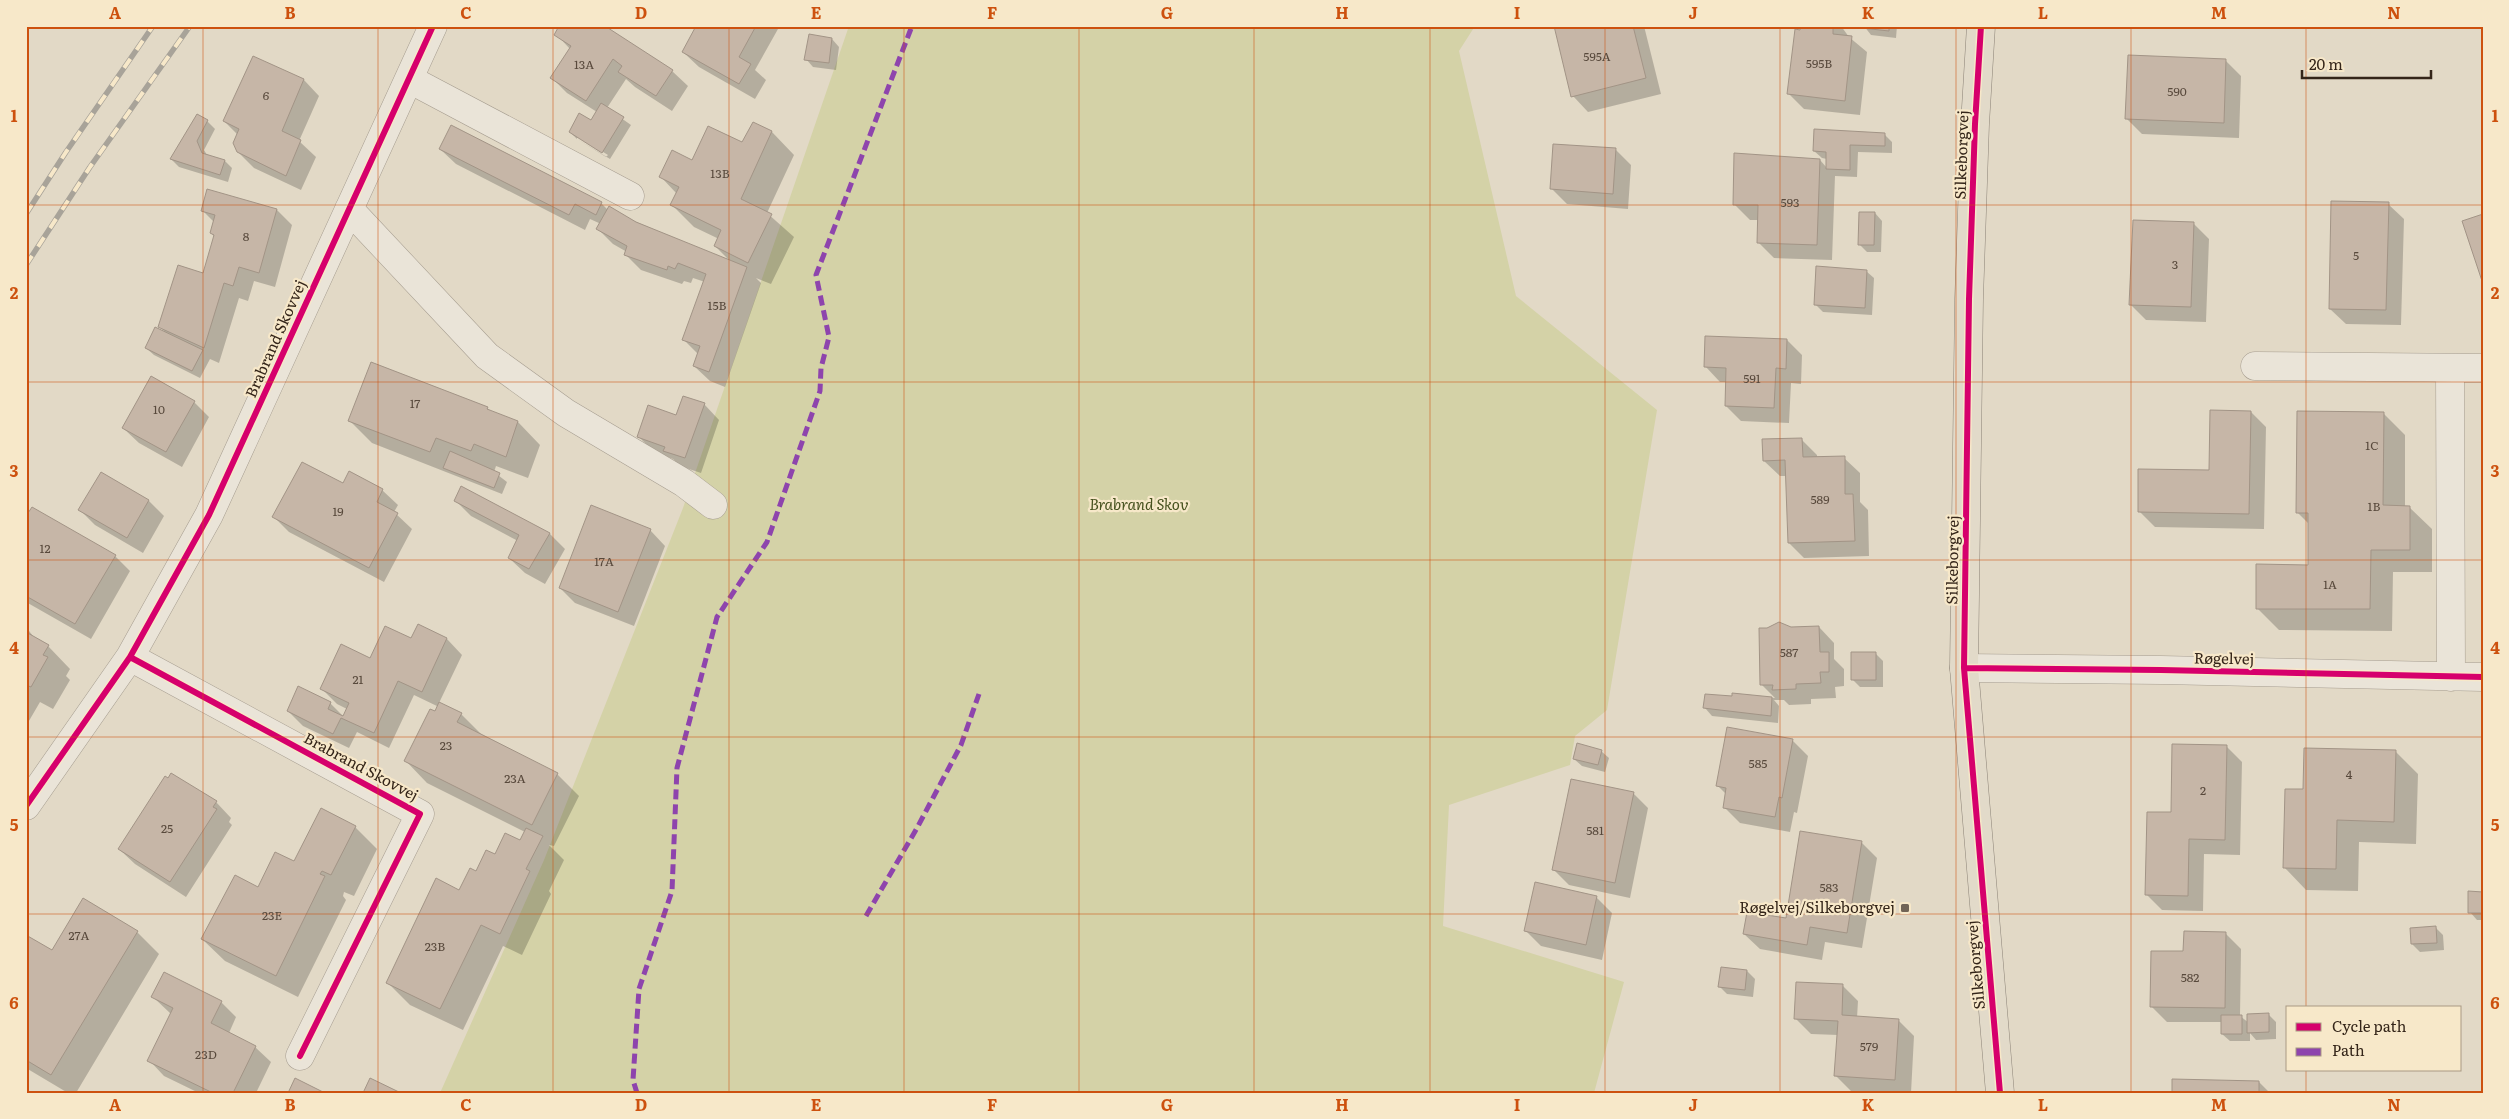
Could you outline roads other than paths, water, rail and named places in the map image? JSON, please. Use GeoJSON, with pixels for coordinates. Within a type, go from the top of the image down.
{"type":"FeatureCollection","features":[{"type":"Feature","properties":{"kind":"main road","name":"Silkeborgvej"},"geometry":{"type":"LineString","coordinates":[[1981,26],[1975,124],[1969,308],[1964,668],[2000,1093]]}},
{"type":"Feature","properties":{"kind":"street","name":"Brabrand Skovvej"},"geometry":{"type":"LineString","coordinates":[[26,806],[130,657],[209,515],[433,26]]}},
{"type":"Feature","properties":{"kind":"street"},"geometry":{"type":"LineString","coordinates":[[409,79],[630,196]]}},
{"type":"Feature","properties":{"kind":"street"},"geometry":{"type":"LineString","coordinates":[[349,209],[488,356],[566,413],[684,482],[712,505]]}},
{"type":"Feature","properties":{"kind":"street"},"geometry":{"type":"LineString","coordinates":[[2255,366],[2483,368]]}},
{"type":"Feature","properties":{"kind":"street"},"geometry":{"type":"LineString","coordinates":[[2450,368],[2451,677]]}},
{"type":"Feature","properties":{"kind":"street","name":"Brabrand Skovvej"},"geometry":{"type":"LineString","coordinates":[[130,657],[420,814],[300,1056]]}},
{"type":"Feature","properties":{"kind":"street","name":"Røgelvej"},"geometry":{"type":"LineString","coordinates":[[1964,668],[2161,670],[2483,678]]}},
{"type":"Feature","properties":{"kind":"railway"},"geometry":{"type":"LineString","coordinates":[[26,214],[66,152],[153,26]]}},
{"type":"Feature","properties":{"kind":"railway"},"geometry":{"type":"LineString","coordinates":[[26,265],[90,167],[190,26]]}},
{"type":"Feature","properties":{"kind":"place","name":"Røgelvej/Silkeborgvej"},"geometry":{"type":"Point","coordinates":[1905,908]}},
{"type":"Feature","properties":{"kind":"park label","name":"Brabrand Skov"},"geometry":{"type":"Point","coordinates":[1139,505]}}]}
